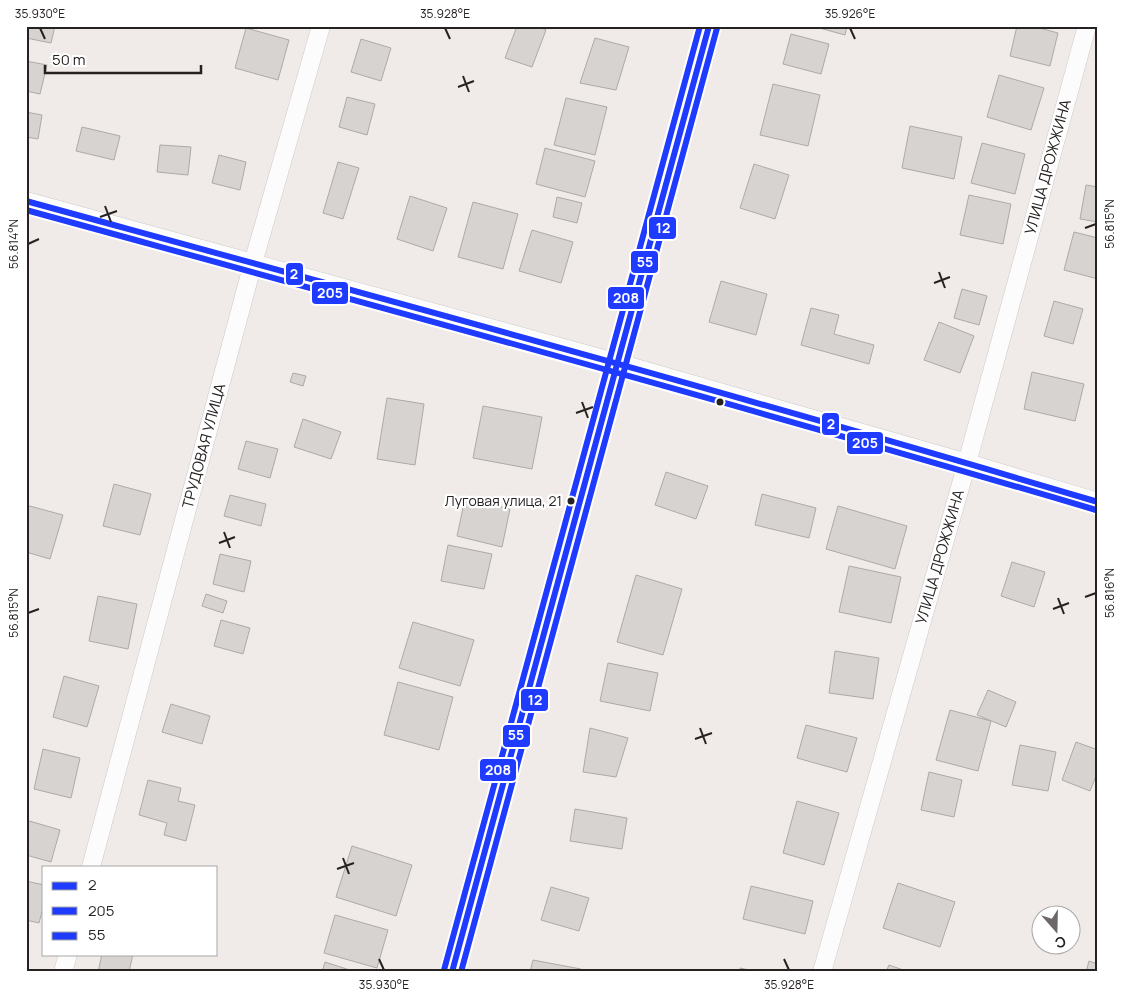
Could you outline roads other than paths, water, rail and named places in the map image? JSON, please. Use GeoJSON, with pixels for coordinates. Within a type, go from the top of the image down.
{"type":"FeatureCollection","features":[{"type":"Feature","properties":{"kind":"street","name":"ТРУДОВАЯ УЛИЦА"},"geometry":{"type":"LineString","coordinates":[[92,866],[253,263],[321,26]]}},
{"type":"Feature","properties":{"kind":"street"},"geometry":{"type":"LineString","coordinates":[[452,972],[709,26]]}},
{"type":"Feature","properties":{"kind":"street","name":"УЛИЦА ДРОЖЖИНА"},"geometry":{"type":"LineString","coordinates":[[822,972],[967,463],[1087,26]]}},
{"type":"Feature","properties":{"kind":"street"},"geometry":{"type":"LineString","coordinates":[[26,201],[618,363],[1098,502]]}},
{"type":"Feature","properties":{"kind":"street"},"geometry":{"type":"LineString","coordinates":[[63,972],[67,956]]}},
{"type":"Feature","properties":{"kind":"place","name":"Луговая улица, 21"},"geometry":{"type":"Point","coordinates":[571,501]}}]}
